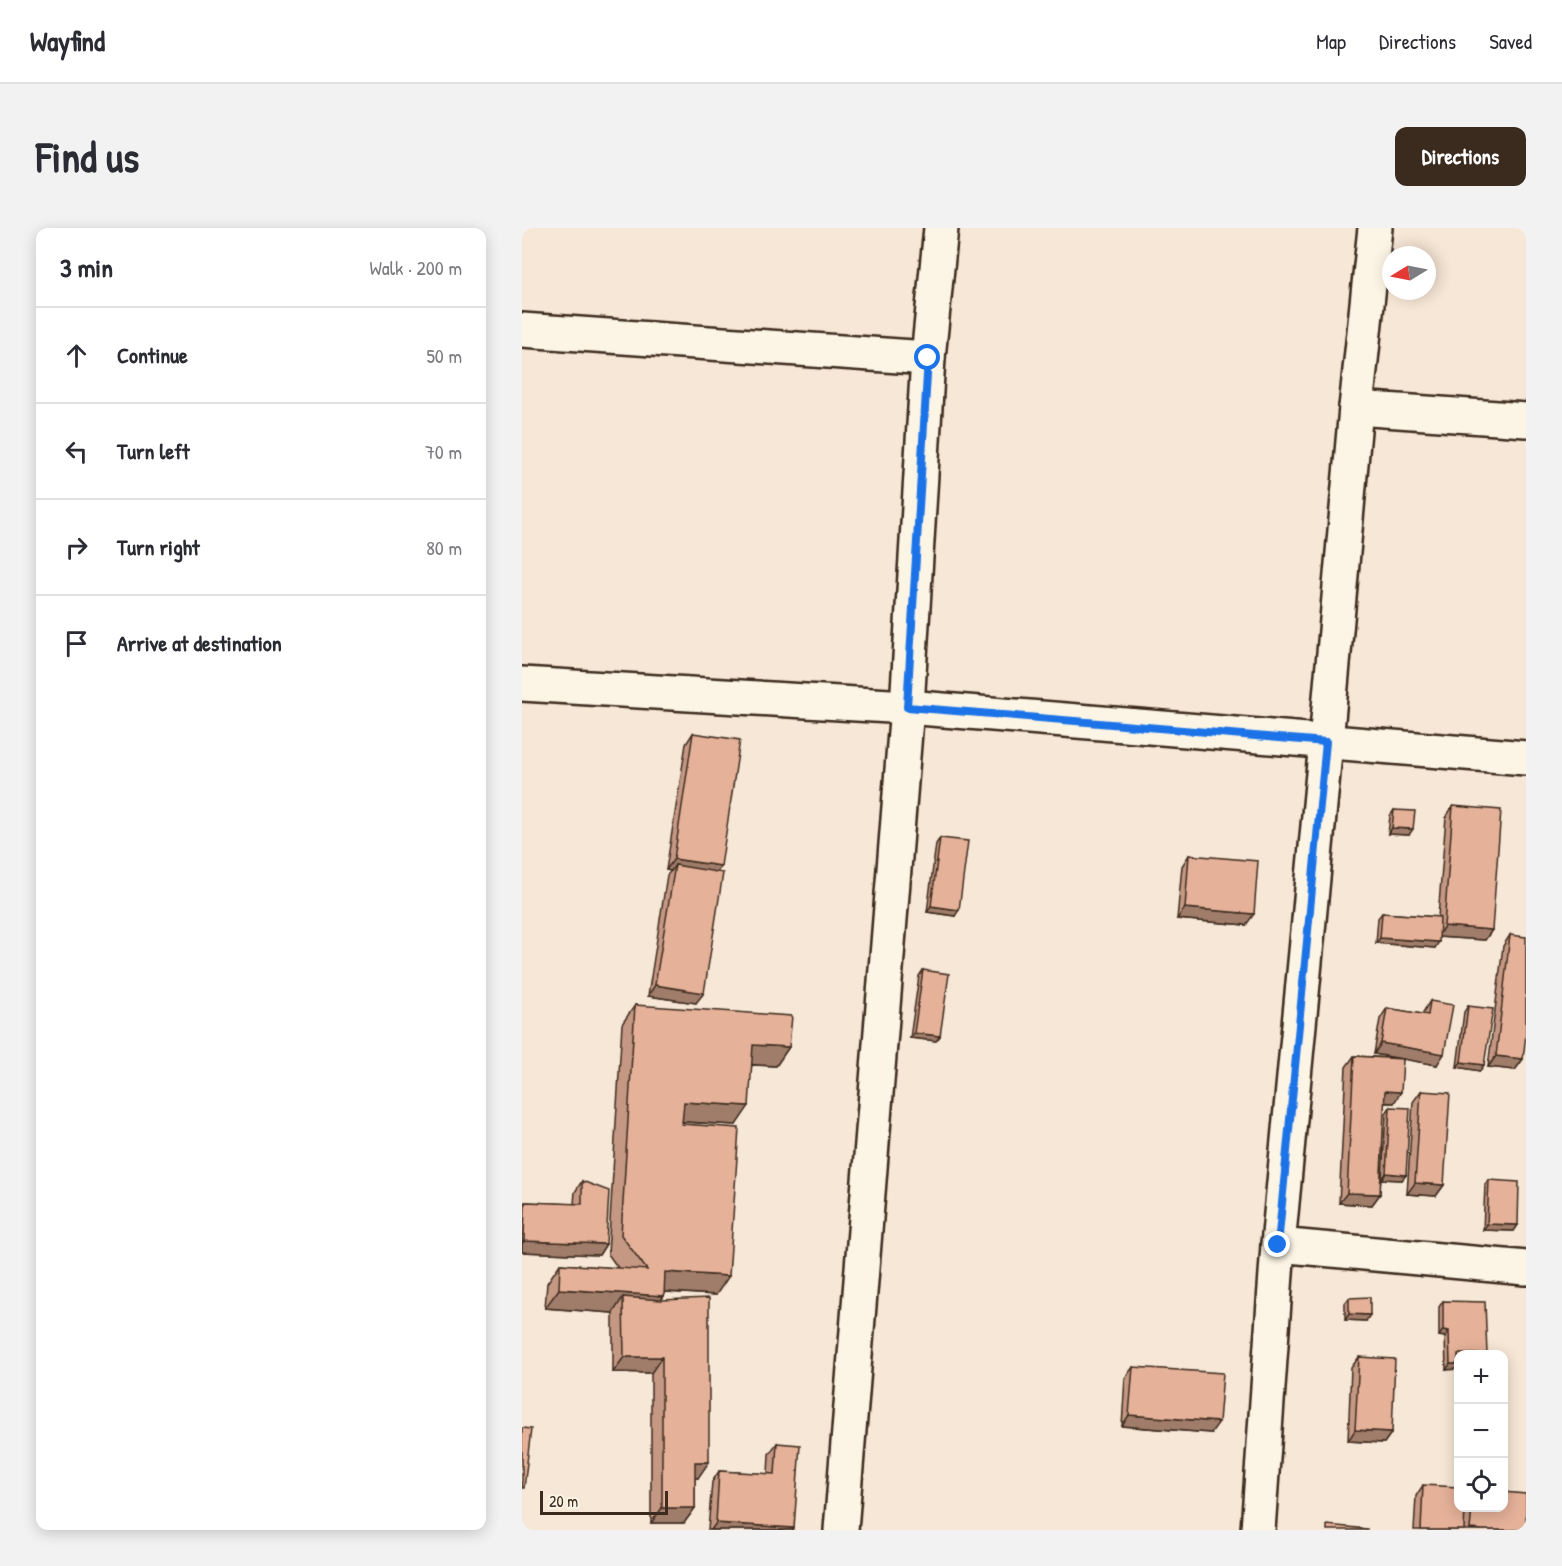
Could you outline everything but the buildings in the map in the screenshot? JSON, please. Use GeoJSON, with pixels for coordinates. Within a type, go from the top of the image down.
{"type":"FeatureCollection","features":[{"type":"Feature","properties":{"kind":"street"},"geometry":{"type":"LineString","coordinates":[[841,1530],[907,707],[928,358],[941,228]]}},
{"type":"Feature","properties":{"kind":"street"},"geometry":{"type":"LineString","coordinates":[[1258,1530],[1278,1245],[1356,408],[1375,228]]}},
{"type":"Feature","properties":{"kind":"street"},"geometry":{"type":"LineString","coordinates":[[522,330],[928,358]]}},
{"type":"Feature","properties":{"kind":"street"},"geometry":{"type":"LineString","coordinates":[[1356,408],[1526,420]]}},
{"type":"Feature","properties":{"kind":"street"},"geometry":{"type":"LineString","coordinates":[[522,684],[907,707],[1526,758]]}},
{"type":"Feature","properties":{"kind":"street"},"geometry":{"type":"LineString","coordinates":[[1278,1245],[1526,1268]]}},
{"type":"Feature","properties":{"kind":"route"},"geometry":{"type":"LineString","coordinates":[[928,358],[907,707],[1326,742],[1278,1245]]}}]}
